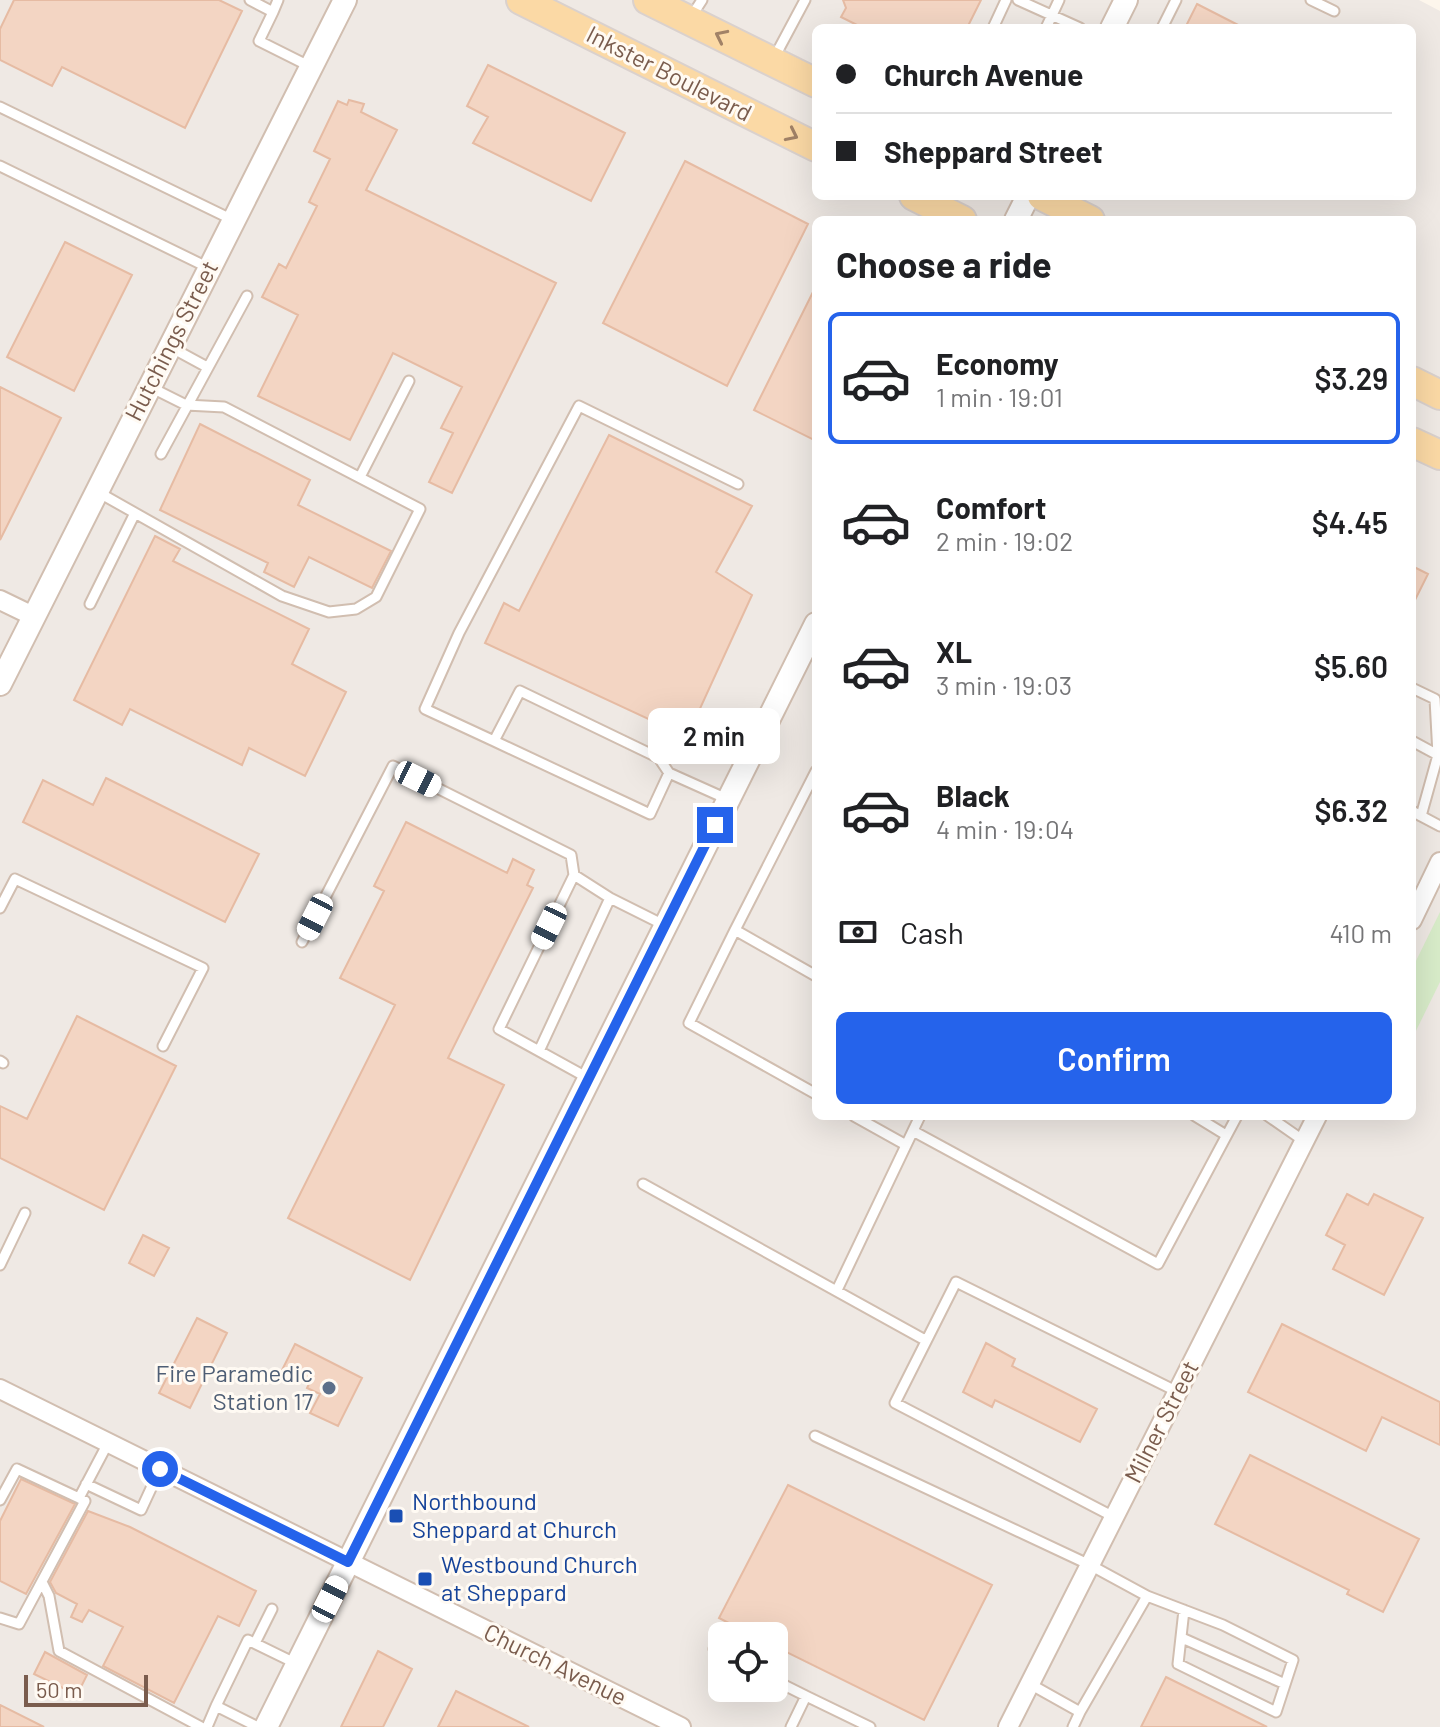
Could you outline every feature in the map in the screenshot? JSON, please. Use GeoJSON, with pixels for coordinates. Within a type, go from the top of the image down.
{"type":"FeatureCollection","features":[{"type":"Feature","properties":{"kind":"main road","name":"Inkster Boulevard"},"geometry":{"type":"LineString","coordinates":[[521,0],[812,145]]}},
{"type":"Feature","properties":{"kind":"main road"},"geometry":{"type":"LineString","coordinates":[[648,0],[696,10],[773,61],[812,81]]}},
{"type":"Feature","properties":{"kind":"main road"},"geometry":{"type":"LineString","coordinates":[[922,200],[954,216]]}},
{"type":"Feature","properties":{"kind":"main road"},"geometry":{"type":"LineString","coordinates":[[1050,200],[1082,216]]}},
{"type":"Feature","properties":{"kind":"main road"},"geometry":{"type":"LineString","coordinates":[[1416,383],[1440,395]]}},
{"type":"Feature","properties":{"kind":"main road"},"geometry":{"type":"LineString","coordinates":[[1416,444],[1440,455]]}},
{"type":"Feature","properties":{"kind":"street","name":"Hutchings Street"},"geometry":{"type":"LineString","coordinates":[[0,684],[345,0]]}},
{"type":"Feature","properties":{"kind":"street"},"geometry":{"type":"LineString","coordinates":[[1114,24],[1126,0]]}},
{"type":"Feature","properties":{"kind":"street"},"geometry":{"type":"LineString","coordinates":[[0,600],[33,616]]}},
{"type":"Feature","properties":{"kind":"street"},"geometry":{"type":"LineString","coordinates":[[266,1727],[812,632]]}},
{"type":"Feature","properties":{"kind":"street"},"geometry":{"type":"LineString","coordinates":[[1416,912],[1440,862]]}},
{"type":"Feature","properties":{"kind":"street","name":"Milner Street"},"geometry":{"type":"LineString","coordinates":[[1008,1727],[1315,1120]]}},
{"type":"Feature","properties":{"kind":"street","name":"Church Avenue"},"geometry":{"type":"LineString","coordinates":[[0,1389],[681,1727]]}},
{"type":"Feature","properties":{"kind":"lane"},"geometry":{"type":"LineString","coordinates":[[250,0],[273,12]]}},
{"type":"Feature","properties":{"kind":"lane"},"geometry":{"type":"LineString","coordinates":[[278,0],[259,41],[310,67]]}},
{"type":"Feature","properties":{"kind":"lane"},"geometry":{"type":"LineString","coordinates":[[773,61],[805,0]]}},
{"type":"Feature","properties":{"kind":"lane"},"geometry":{"type":"LineString","coordinates":[[995,24],[1006,0]]}},
{"type":"Feature","properties":{"kind":"lane"},"geometry":{"type":"LineString","coordinates":[[1018,0],[1071,24]]}},
{"type":"Feature","properties":{"kind":"lane"},"geometry":{"type":"LineString","coordinates":[[1048,24],[1059,0]]}},
{"type":"Feature","properties":{"kind":"lane"},"geometry":{"type":"LineString","coordinates":[[1164,24],[1176,0]]}},
{"type":"Feature","properties":{"kind":"lane"},"geometry":{"type":"LineString","coordinates":[[1311,0],[1334,11]]}},
{"type":"Feature","properties":{"kind":"lane"},"geometry":{"type":"LineString","coordinates":[[0,107],[233,220]]}},
{"type":"Feature","properties":{"kind":"lane"},"geometry":{"type":"LineString","coordinates":[[0,166],[209,268]]}},
{"type":"Feature","properties":{"kind":"lane"},"geometry":{"type":"LineString","coordinates":[[161,454],[247,296]]}},
{"type":"Feature","properties":{"kind":"lane"},"geometry":{"type":"LineString","coordinates":[[169,347],[207,367]]}},
{"type":"Feature","properties":{"kind":"lane"},"geometry":{"type":"LineString","coordinates":[[360,477],[409,381]]}},
{"type":"Feature","properties":{"kind":"lane"},"geometry":{"type":"LineString","coordinates":[[96,491],[282,596],[329,612],[356,609],[376,597],[420,509],[224,407],[186,405],[149,386]]}},
{"type":"Feature","properties":{"kind":"lane"},"geometry":{"type":"LineString","coordinates":[[669,773],[650,814],[425,709],[459,633],[579,406],[738,484]]}},
{"type":"Feature","properties":{"kind":"lane"},"geometry":{"type":"LineString","coordinates":[[90,604],[135,513]]}},
{"type":"Feature","properties":{"kind":"lane"},"geometry":{"type":"LineString","coordinates":[[1416,690],[1435,699],[1438,755],[1416,814],[1440,826]]}},
{"type":"Feature","properties":{"kind":"lane"},"geometry":{"type":"LineString","coordinates":[[494,741],[520,691],[659,758],[669,773],[727,799]]}},
{"type":"Feature","properties":{"kind":"lane"},"geometry":{"type":"LineString","coordinates":[[1416,743],[1438,755]]}},
{"type":"Feature","properties":{"kind":"lane"},"geometry":{"type":"LineString","coordinates":[[302,942],[393,766],[571,855],[574,875],[499,1029],[590,1079]]}},
{"type":"Feature","properties":{"kind":"lane"},"geometry":{"type":"LineString","coordinates":[[812,779],[689,1023],[812,1092]]}},
{"type":"Feature","properties":{"kind":"lane"},"geometry":{"type":"LineString","coordinates":[[574,875],[610,898],[666,926]]}},
{"type":"Feature","properties":{"kind":"lane"},"geometry":{"type":"LineString","coordinates":[[0,908],[15,879],[203,968],[163,1046]]}},
{"type":"Feature","properties":{"kind":"lane"},"geometry":{"type":"LineString","coordinates":[[539,1051],[610,898]]}},
{"type":"Feature","properties":{"kind":"lane"},"geometry":{"type":"LineString","coordinates":[[735,930],[812,974]]}},
{"type":"Feature","properties":{"kind":"lane"},"geometry":{"type":"LineString","coordinates":[[861,1120],[906,1145]]}},
{"type":"Feature","properties":{"kind":"lane"},"geometry":{"type":"LineString","coordinates":[[837,1290],[918,1120]]}},
{"type":"Feature","properties":{"kind":"lane"},"geometry":{"type":"LineString","coordinates":[[1202,1120],[1226,1135]]}},
{"type":"Feature","properties":{"kind":"lane"},"geometry":{"type":"LineString","coordinates":[[913,1131],[1158,1264],[1235,1120]]}},
{"type":"Feature","properties":{"kind":"lane"},"geometry":{"type":"LineString","coordinates":[[1274,1120],[1304,1141]]}},
{"type":"Feature","properties":{"kind":"lane"},"geometry":{"type":"LineString","coordinates":[[643,1184],[925,1340]]}},
{"type":"Feature","properties":{"kind":"lane"},"geometry":{"type":"LineString","coordinates":[[0,1265],[25,1213]]}},
{"type":"Feature","properties":{"kind":"lane"},"geometry":{"type":"LineString","coordinates":[[1114,1517],[895,1403],[925,1340],[956,1282],[1178,1392]]}},
{"type":"Feature","properties":{"kind":"lane"},"geometry":{"type":"LineString","coordinates":[[815,1436],[1090,1565],[1147,1596],[1184,1610],[1223,1625],[1293,1660],[1276,1712],[1178,1664],[1184,1610]]}},
{"type":"Feature","properties":{"kind":"lane"},"geometry":{"type":"LineString","coordinates":[[79,1498],[108,1443]]}},
{"type":"Feature","properties":{"kind":"lane"},"geometry":{"type":"LineString","coordinates":[[0,1500],[17,1469],[85,1501],[19,1624],[0,1618]]}},
{"type":"Feature","properties":{"kind":"lane"},"geometry":{"type":"LineString","coordinates":[[86,1484],[141,1510],[160,1469]]}},
{"type":"Feature","properties":{"kind":"lane"},"geometry":{"type":"LineString","coordinates":[[42,1582],[49,1596],[59,1651],[204,1727],[248,1640],[297,1664]]}},
{"type":"Feature","properties":{"kind":"lane"},"geometry":{"type":"LineString","coordinates":[[1073,1727],[1147,1596]]}},
{"type":"Feature","properties":{"kind":"lane"},"geometry":{"type":"LineString","coordinates":[[255,1643],[272,1609]]}},
{"type":"Feature","properties":{"kind":"lane"},"geometry":{"type":"LineString","coordinates":[[1182,1638],[1285,1684]]}},
{"type":"Feature","properties":{"kind":"lane"},"geometry":{"type":"LineString","coordinates":[[1030,1684],[1080,1712]]}},
{"type":"Feature","properties":{"kind":"lane"},"geometry":{"type":"LineString","coordinates":[[788,1687],[870,1727]]}},
{"type":"Feature","properties":{"kind":"lane"},"geometry":{"type":"LineString","coordinates":[[791,1727],[806,1696]]}},
{"type":"Feature","properties":{"kind":"lane"},"geometry":{"type":"LineString","coordinates":[[216,1706],[258,1727]]}},
{"type":"Feature","properties":{"kind":"shaded area"},"geometry":{"type":"Polygon","coordinates":[[[0,0],[1419,0],[1440,11],[1440,1727],[0,1727],[0,0]]]}},
{"type":"Feature","properties":{"kind":"green space"},"geometry":{"type":"Polygon","coordinates":[[[1440,912],[1440,982],[1416,1031],[1416,961],[1440,912]]]}},
{"type":"Feature","properties":{"kind":"building"},"geometry":{"type":"Polygon","coordinates":[[[14,0],[219,0],[242,11],[185,128],[62,67],[52,86],[0,60],[0,29],[14,0]]]}},
{"type":"Feature","properties":{"kind":"building"},"geometry":{"type":"Polygon","coordinates":[[[843,0],[981,0],[969,24],[855,24],[841,17],[846,8],[843,0]]]}},
{"type":"Feature","properties":{"kind":"building"},"geometry":{"type":"Polygon","coordinates":[[[1197,4],[1236,24],[1187,24],[1197,4]]]}},
{"type":"Feature","properties":{"kind":"building"},"geometry":{"type":"Polygon","coordinates":[[[488,65],[625,133],[591,201],[473,143],[488,117],[467,106],[488,65]]]}},
{"type":"Feature","properties":{"kind":"building"},"geometry":{"type":"Polygon","coordinates":[[[349,100],[364,104],[361,112],[397,130],[366,190],[556,283],[452,493],[429,482],[453,433],[441,428],[462,387],[393,353],[350,440],[258,396],[298,315],[262,297],[279,264],[286,268],[317,206],[309,202],[330,159],[314,151],[338,101],[347,105],[349,100]]]}},
{"type":"Feature","properties":{"kind":"building"},"geometry":{"type":"Polygon","coordinates":[[[685,161],[808,224],[727,386],[603,323],[685,161]]]}},
{"type":"Feature","properties":{"kind":"building"},"geometry":{"type":"Polygon","coordinates":[[[65,242],[132,275],[74,391],[7,357],[65,242]]]}},
{"type":"Feature","properties":{"kind":"building"},"geometry":{"type":"Polygon","coordinates":[[[812,294],[812,439],[754,410],[812,294]]]}},
{"type":"Feature","properties":{"kind":"building"},"geometry":{"type":"Polygon","coordinates":[[[0,387],[61,418],[0,540],[0,387]]]}},
{"type":"Feature","properties":{"kind":"building"},"geometry":{"type":"Polygon","coordinates":[[[200,424],[310,480],[298,505],[391,551],[372,588],[309,557],[294,587],[264,572],[268,563],[160,510],[200,424]]]}},
{"type":"Feature","properties":{"kind":"building"},"geometry":{"type":"Polygon","coordinates":[[[609,435],[752,506],[716,572],[752,595],[687,737],[485,643],[504,603],[519,611],[609,435]]]}},
{"type":"Feature","properties":{"kind":"building"},"geometry":{"type":"Polygon","coordinates":[[[155,536],[180,549],[173,561],[309,629],[292,664],[346,692],[305,776],[249,748],[242,765],[130,709],[122,725],[74,700],[155,536]]]}},
{"type":"Feature","properties":{"kind":"building"},"geometry":{"type":"Polygon","coordinates":[[[1416,568],[1428,574],[1416,598],[1416,568]]]}},
{"type":"Feature","properties":{"kind":"building"},"geometry":{"type":"Polygon","coordinates":[[[106,778],[259,854],[225,922],[23,822],[43,780],[93,805],[106,778]]]}},
{"type":"Feature","properties":{"kind":"building"},"geometry":{"type":"Polygon","coordinates":[[[406,822],[507,873],[513,859],[534,870],[527,885],[533,888],[448,1058],[504,1085],[410,1280],[288,1218],[395,1005],[340,978],[384,891],[374,886],[406,822]]]}},
{"type":"Feature","properties":{"kind":"building"},"geometry":{"type":"Polygon","coordinates":[[[77,1016],[176,1066],[104,1210],[0,1158],[0,1106],[27,1119],[77,1016]]]}},
{"type":"Feature","properties":{"kind":"building"},"geometry":{"type":"Polygon","coordinates":[[[1347,1194],[1368,1205],[1374,1194],[1423,1218],[1384,1295],[1333,1269],[1345,1245],[1326,1235],[1347,1194]]]}},
{"type":"Feature","properties":{"kind":"building"},"geometry":{"type":"Polygon","coordinates":[[[143,1235],[169,1248],[154,1276],[129,1263],[143,1235]]]}},
{"type":"Feature","properties":{"kind":"building"},"geometry":{"type":"Polygon","coordinates":[[[197,1318],[227,1333],[190,1408],[159,1393],[197,1318]]]}},
{"type":"Feature","properties":{"kind":"building"},"geometry":{"type":"Polygon","coordinates":[[[1282,1324],[1440,1402],[1440,1445],[1382,1417],[1366,1451],[1248,1392],[1282,1324]]]}},
{"type":"Feature","properties":{"kind":"building"},"geometry":{"type":"Polygon","coordinates":[[[986,1343],[1015,1359],[1012,1366],[1097,1409],[1080,1442],[995,1400],[992,1407],[963,1392],[986,1343]]]}},
{"type":"Feature","properties":{"kind":"building"},"geometry":{"type":"Polygon","coordinates":[[[295,1344],[362,1378],[338,1426],[310,1413],[320,1394],[307,1388],[309,1384],[282,1370],[295,1344]]]}},
{"type":"Feature","properties":{"kind":"building"},"geometry":{"type":"Polygon","coordinates":[[[1250,1455],[1419,1539],[1383,1612],[1347,1594],[1349,1590],[1215,1524],[1250,1455]]]}},
{"type":"Feature","properties":{"kind":"building"},"geometry":{"type":"Polygon","coordinates":[[[21,1479],[75,1504],[26,1594],[0,1581],[0,1521],[21,1479]]]}},
{"type":"Feature","properties":{"kind":"building"},"geometry":{"type":"Polygon","coordinates":[[[788,1485],[992,1585],[924,1720],[788,1653],[788,1622],[727,1622],[719,1618],[788,1485]]]}},
{"type":"Feature","properties":{"kind":"building"},"geometry":{"type":"Polygon","coordinates":[[[88,1511],[130,1527],[256,1591],[239,1626],[218,1616],[174,1703],[103,1666],[123,1627],[89,1610],[82,1622],[71,1617],[77,1604],[56,1593],[50,1582],[88,1511]]]}},
{"type":"Feature","properties":{"kind":"building"},"geometry":{"type":"Polygon","coordinates":[[[378,1651],[412,1669],[383,1727],[341,1727],[378,1651]]]}},
{"type":"Feature","properties":{"kind":"building"},"geometry":{"type":"Polygon","coordinates":[[[45,1652],[87,1675],[77,1695],[34,1674],[45,1652]]]}},
{"type":"Feature","properties":{"kind":"building"},"geometry":{"type":"Polygon","coordinates":[[[1166,1677],[1267,1727],[1141,1727],[1166,1677]]]}},
{"type":"Feature","properties":{"kind":"building"},"geometry":{"type":"Polygon","coordinates":[[[456,1691],[529,1727],[438,1727],[456,1691]]]}},
{"type":"Feature","properties":{"kind":"building"},"geometry":{"type":"Polygon","coordinates":[[[0,1705],[44,1727],[0,1727],[0,1705]]]}},
{"type":"Feature","properties":{"kind":"place","name":"Fire Paramedic Station 17"},"geometry":{"type":"Point","coordinates":[329,1388]}},
{"type":"Feature","properties":{"kind":"place","name":"Northbound Sheppard at Church"},"geometry":{"type":"Point","coordinates":[396,1516]}},
{"type":"Feature","properties":{"kind":"place","name":"Westbound Church at Sheppard"},"geometry":{"type":"Point","coordinates":[425,1579]}},
{"type":"Feature","properties":{"kind":"route"},"geometry":{"type":"LineString","coordinates":[[160,1469],[348,1562],[715,825]]}}]}
